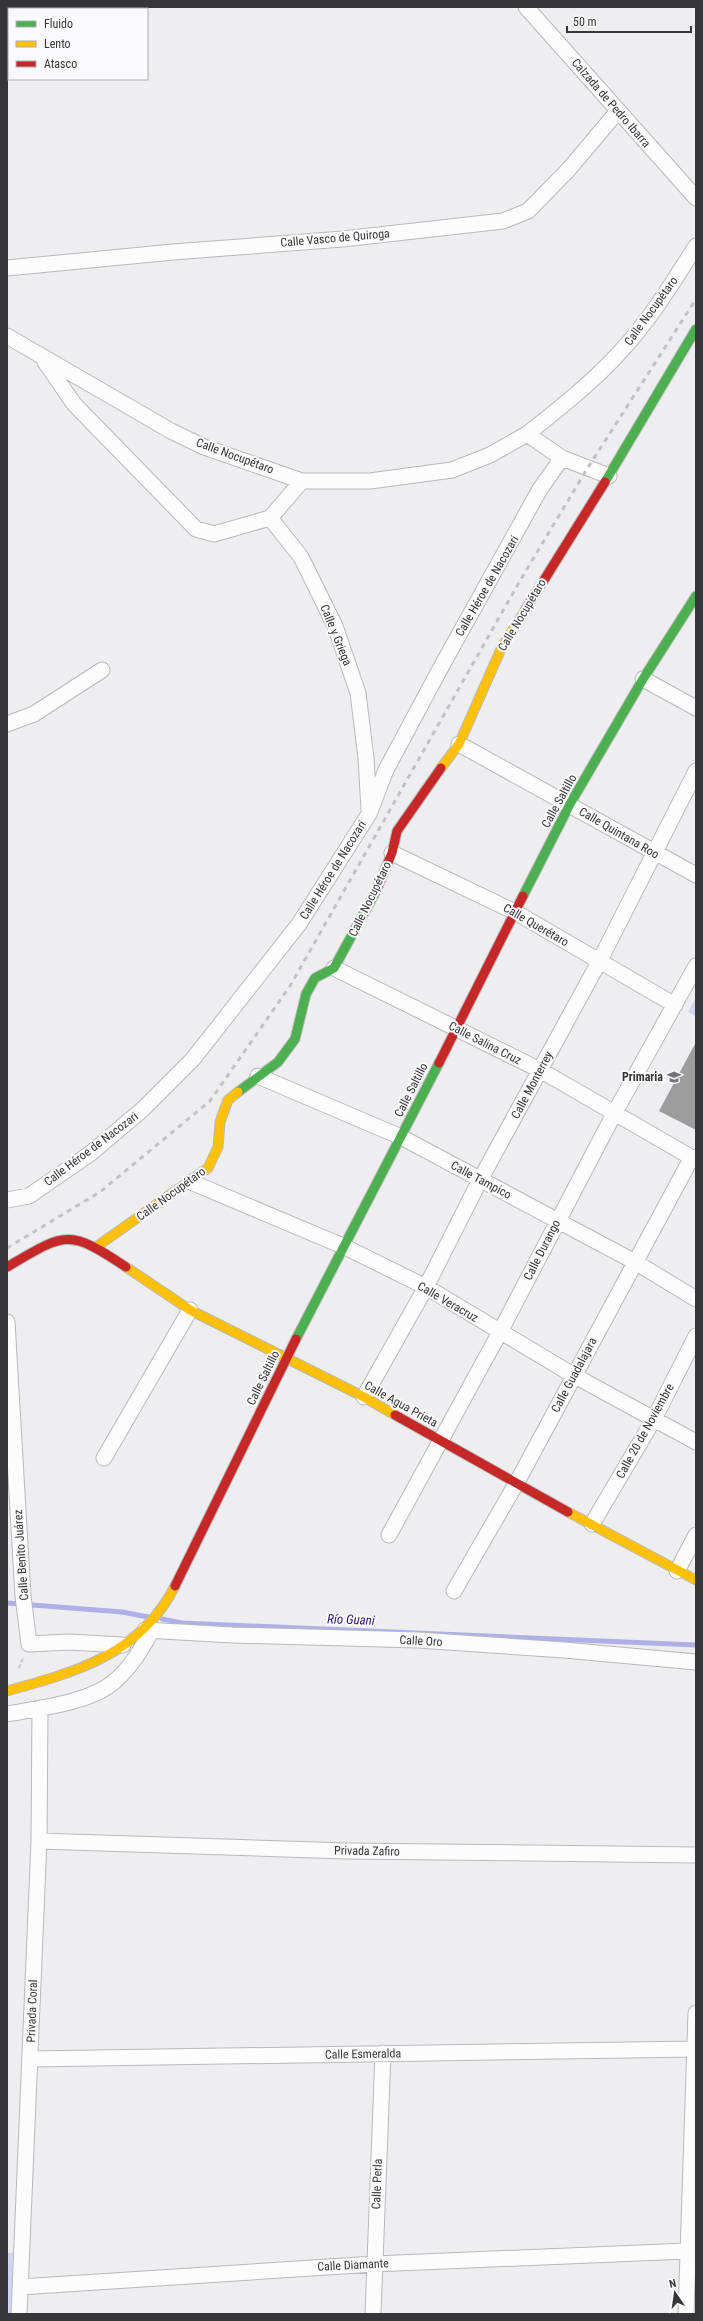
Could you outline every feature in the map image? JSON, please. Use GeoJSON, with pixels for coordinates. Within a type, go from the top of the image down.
{"type":"FeatureCollection","features":[{"type":"Feature","properties":{"kind":"street","name":"Calzada de Pedro Ibarra"},"geometry":{"type":"LineString","coordinates":[[526,7],[696,198]]}},
{"type":"Feature","properties":{"kind":"street","name":"Calle Vasco de Quiroga"},"geometry":{"type":"LineString","coordinates":[[7,268],[174,252],[343,239],[503,221],[528,211],[569,169],[618,111]]}},
{"type":"Feature","properties":{"kind":"street","name":"Calle Nocupétaro"},"geometry":{"type":"LineString","coordinates":[[7,336],[42,358],[171,431],[198,444],[302,481],[370,481],[452,470],[490,456],[527,434],[582,389],[622,350],[672,284],[696,246]]}},
{"type":"Feature","properties":{"kind":"street","name":"Calle Nocupétaro"},"geometry":{"type":"LineString","coordinates":[[96,1247],[208,1168],[218,1147],[220,1122],[228,1100],[278,1062],[295,1039],[306,994],[315,978],[334,968],[372,901],[392,853],[397,831],[412,807],[459,744],[501,649],[609,476],[696,328]]}},
{"type":"Feature","properties":{"kind":"street"},"geometry":{"type":"LineString","coordinates":[[42,358],[74,404],[196,529],[214,534],[270,518],[302,481]]}},
{"type":"Feature","properties":{"kind":"street"},"geometry":{"type":"LineString","coordinates":[[527,434],[562,458],[609,476]]}},
{"type":"Feature","properties":{"kind":"street","name":"Calle Héroe de Nacozari"},"geometry":{"type":"LineString","coordinates":[[7,1200],[29,1196],[91,1153],[143,1110],[193,1059],[299,924],[369,814],[386,770],[440,669],[540,489],[562,458]]}},
{"type":"Feature","properties":{"kind":"street","name":"Calle y Griega"},"geometry":{"type":"LineString","coordinates":[[270,518],[301,557],[335,626],[358,693],[366,758],[369,814]]}},
{"type":"Feature","properties":{"kind":"street","name":"Calle Saltillo"},"geometry":{"type":"LineString","coordinates":[[7,1691],[66,1675],[97,1661],[149,1628],[166,1604],[286,1358],[345,1247],[570,804],[643,679],[696,596]]}},
{"type":"Feature","properties":{"kind":"street"},"geometry":{"type":"LineString","coordinates":[[7,724],[34,714],[102,670]]}},
{"type":"Feature","properties":{"kind":"street"},"geometry":{"type":"LineString","coordinates":[[643,679],[696,708]]}},
{"type":"Feature","properties":{"kind":"street","name":"Calle Quintana Roo"},"geometry":{"type":"LineString","coordinates":[[459,744],[570,804],[655,854],[696,875]]}},
{"type":"Feature","properties":{"kind":"street","name":"Calle Monterrey"},"geometry":{"type":"LineString","coordinates":[[364,1397],[426,1287],[480,1180],[599,962],[696,771]]}},
{"type":"Feature","properties":{"kind":"street","name":"Calle Querétaro"},"geometry":{"type":"LineString","coordinates":[[392,853],[514,912],[676,1006]]}},
{"type":"Feature","properties":{"kind":"street","name":"Calle Durango"},"geometry":{"type":"LineString","coordinates":[[389,1535],[500,1332],[615,1112],[676,1006],[696,966]]}},
{"type":"Feature","properties":{"kind":"street","name":"Calle Salina Cruz"},"geometry":{"type":"LineString","coordinates":[[334,968],[540,1070],[694,1158]]}},
{"type":"Feature","properties":{"kind":"street","name":"Calle Tampico"},"geometry":{"type":"LineString","coordinates":[[258,1076],[401,1137],[635,1262],[696,1299]]}},
{"type":"Feature","properties":{"kind":"street","name":"Calle Guadalajara"},"geometry":{"type":"LineString","coordinates":[[454,1591],[516,1484],[573,1375],[694,1158]]}},
{"type":"Feature","properties":{"kind":"street","name":"Calle Veracruz"},"geometry":{"type":"LineString","coordinates":[[190,1182],[345,1247],[426,1287],[573,1375],[696,1442]]}},
{"type":"Feature","properties":{"kind":"street","name":"Calle Agua Prieta"},"geometry":{"type":"LineString","coordinates":[[7,1267],[50,1242],[69,1238],[96,1247],[190,1310],[364,1397],[516,1484],[696,1580]]}},
{"type":"Feature","properties":{"kind":"street"},"geometry":{"type":"LineString","coordinates":[[104,1458],[190,1310]]}},
{"type":"Feature","properties":{"kind":"street","name":"Calle Benito Juárez"},"geometry":{"type":"LineString","coordinates":[[7,1322],[23,1596],[29,1644],[69,1642],[123,1645]]}},
{"type":"Feature","properties":{"kind":"street","name":"Calle 20 de Noviembre"},"geometry":{"type":"LineString","coordinates":[[592,1524],[654,1419],[696,1336]]}},
{"type":"Feature","properties":{"kind":"street"},"geometry":{"type":"LineString","coordinates":[[677,1571],[696,1536]]}},
{"type":"Feature","properties":{"kind":"street"},"geometry":{"type":"LineString","coordinates":[[7,1714],[40,1708],[89,1696],[114,1682],[131,1665],[149,1628]]}},
{"type":"Feature","properties":{"kind":"street","name":"Calle Oro"},"geometry":{"type":"LineString","coordinates":[[149,1628],[418,1640],[564,1650],[696,1662]]}},
{"type":"Feature","properties":{"kind":"street","name":"Privada Coral"},"geometry":{"type":"LineString","coordinates":[[19,2314],[39,1841],[40,1708]]}},
{"type":"Feature","properties":{"kind":"street","name":"Privada Zafiro"},"geometry":{"type":"LineString","coordinates":[[39,1841],[347,1851],[696,1855]]}},
{"type":"Feature","properties":{"kind":"street"},"geometry":{"type":"LineString","coordinates":[[686,2314],[696,2013]]}},
{"type":"Feature","properties":{"kind":"street","name":"Calle Esmeralda"},"geometry":{"type":"LineString","coordinates":[[30,2059],[695,2049]]}},
{"type":"Feature","properties":{"kind":"street","name":"Calle Perla"},"geometry":{"type":"LineString","coordinates":[[373,2314],[383,2053]]}},
{"type":"Feature","properties":{"kind":"street","name":"Calle Diamante"},"geometry":{"type":"LineString","coordinates":[[20,2286],[374,2264],[688,2251]]}},
{"type":"Feature","properties":{"kind":"shaded area"},"geometry":{"type":"Polygon","coordinates":[[[696,997],[696,1016],[688,1012],[696,997]]]}},
{"type":"Feature","properties":{"kind":"shaded area"},"geometry":{"type":"Polygon","coordinates":[[[7,2253],[13,2253],[12,2314],[7,2314],[7,2253]]]}},
{"type":"Feature","properties":{"kind":"building"},"geometry":{"type":"Polygon","coordinates":[[[696,1042],[696,1130],[659,1111],[696,1042]]]}},
{"type":"Feature","properties":{"kind":"waterway","name":"Río Guani"},"geometry":{"type":"LineString","coordinates":[[7,1603],[122,1612],[148,1617]]}},
{"type":"Feature","properties":{"kind":"waterway","name":"Río Guani"},"geometry":{"type":"LineString","coordinates":[[162,1619],[182,1623],[696,1645]]}},
{"type":"Feature","properties":{"kind":"railway"},"geometry":{"type":"LineString","coordinates":[[7,1248],[100,1192],[210,1101],[290,986],[521,579],[587,469],[696,299]]}},
{"type":"Feature","properties":{"kind":"traffic: fast"},"geometry":{"type":"LineString","coordinates":[[605,482],[696,329]]}},
{"type":"Feature","properties":{"kind":"traffic: fast"},"geometry":{"type":"LineString","coordinates":[[523,896],[570,804],[643,679],[696,596]]}},
{"type":"Feature","properties":{"kind":"traffic: fast"},"geometry":{"type":"LineString","coordinates":[[238,1092],[278,1062],[295,1039],[306,994],[315,978],[334,968],[376,891]]}},
{"type":"Feature","properties":{"kind":"traffic: fast"},"geometry":{"type":"LineString","coordinates":[[296,1339],[439,1063]]}},
{"type":"Feature","properties":{"kind":"traffic: slow"},"geometry":{"type":"LineString","coordinates":[[441,768],[459,744],[501,649],[526,609]]}},
{"type":"Feature","properties":{"kind":"traffic: slow"},"geometry":{"type":"LineString","coordinates":[[96,1247],[208,1168],[218,1147],[220,1122],[228,1100],[238,1092]]}},
{"type":"Feature","properties":{"kind":"traffic: slow"},"geometry":{"type":"LineString","coordinates":[[126,1267],[190,1310],[364,1397],[395,1415]]}},
{"type":"Feature","properties":{"kind":"traffic: slow"},"geometry":{"type":"LineString","coordinates":[[568,1512],[696,1580]]}},
{"type":"Feature","properties":{"kind":"traffic: slow"},"geometry":{"type":"LineString","coordinates":[[7,1691],[33,1684],[82,1667],[104,1657],[125,1644],[144,1628],[161,1609],[175,1586]]}},
{"type":"Feature","properties":{"kind":"traffic: jam"},"geometry":{"type":"LineString","coordinates":[[526,609],[605,482]]}},
{"type":"Feature","properties":{"kind":"traffic: jam"},"geometry":{"type":"LineString","coordinates":[[376,891],[392,853],[397,831],[441,768]]}},
{"type":"Feature","properties":{"kind":"traffic: jam"},"geometry":{"type":"LineString","coordinates":[[439,1063],[523,896]]}},
{"type":"Feature","properties":{"kind":"traffic: jam"},"geometry":{"type":"LineString","coordinates":[[7,1267],[42,1247],[66,1240],[78,1241],[91,1246],[107,1254],[126,1267]]}},
{"type":"Feature","properties":{"kind":"traffic: jam"},"geometry":{"type":"LineString","coordinates":[[175,1586],[296,1339]]}},
{"type":"Feature","properties":{"kind":"traffic: jam"},"geometry":{"type":"LineString","coordinates":[[395,1415],[568,1512]]}},
{"type":"Feature","properties":{"kind":"place","name":"Primaria"},"geometry":{"type":"Point","coordinates":[674,1077]}}]}
